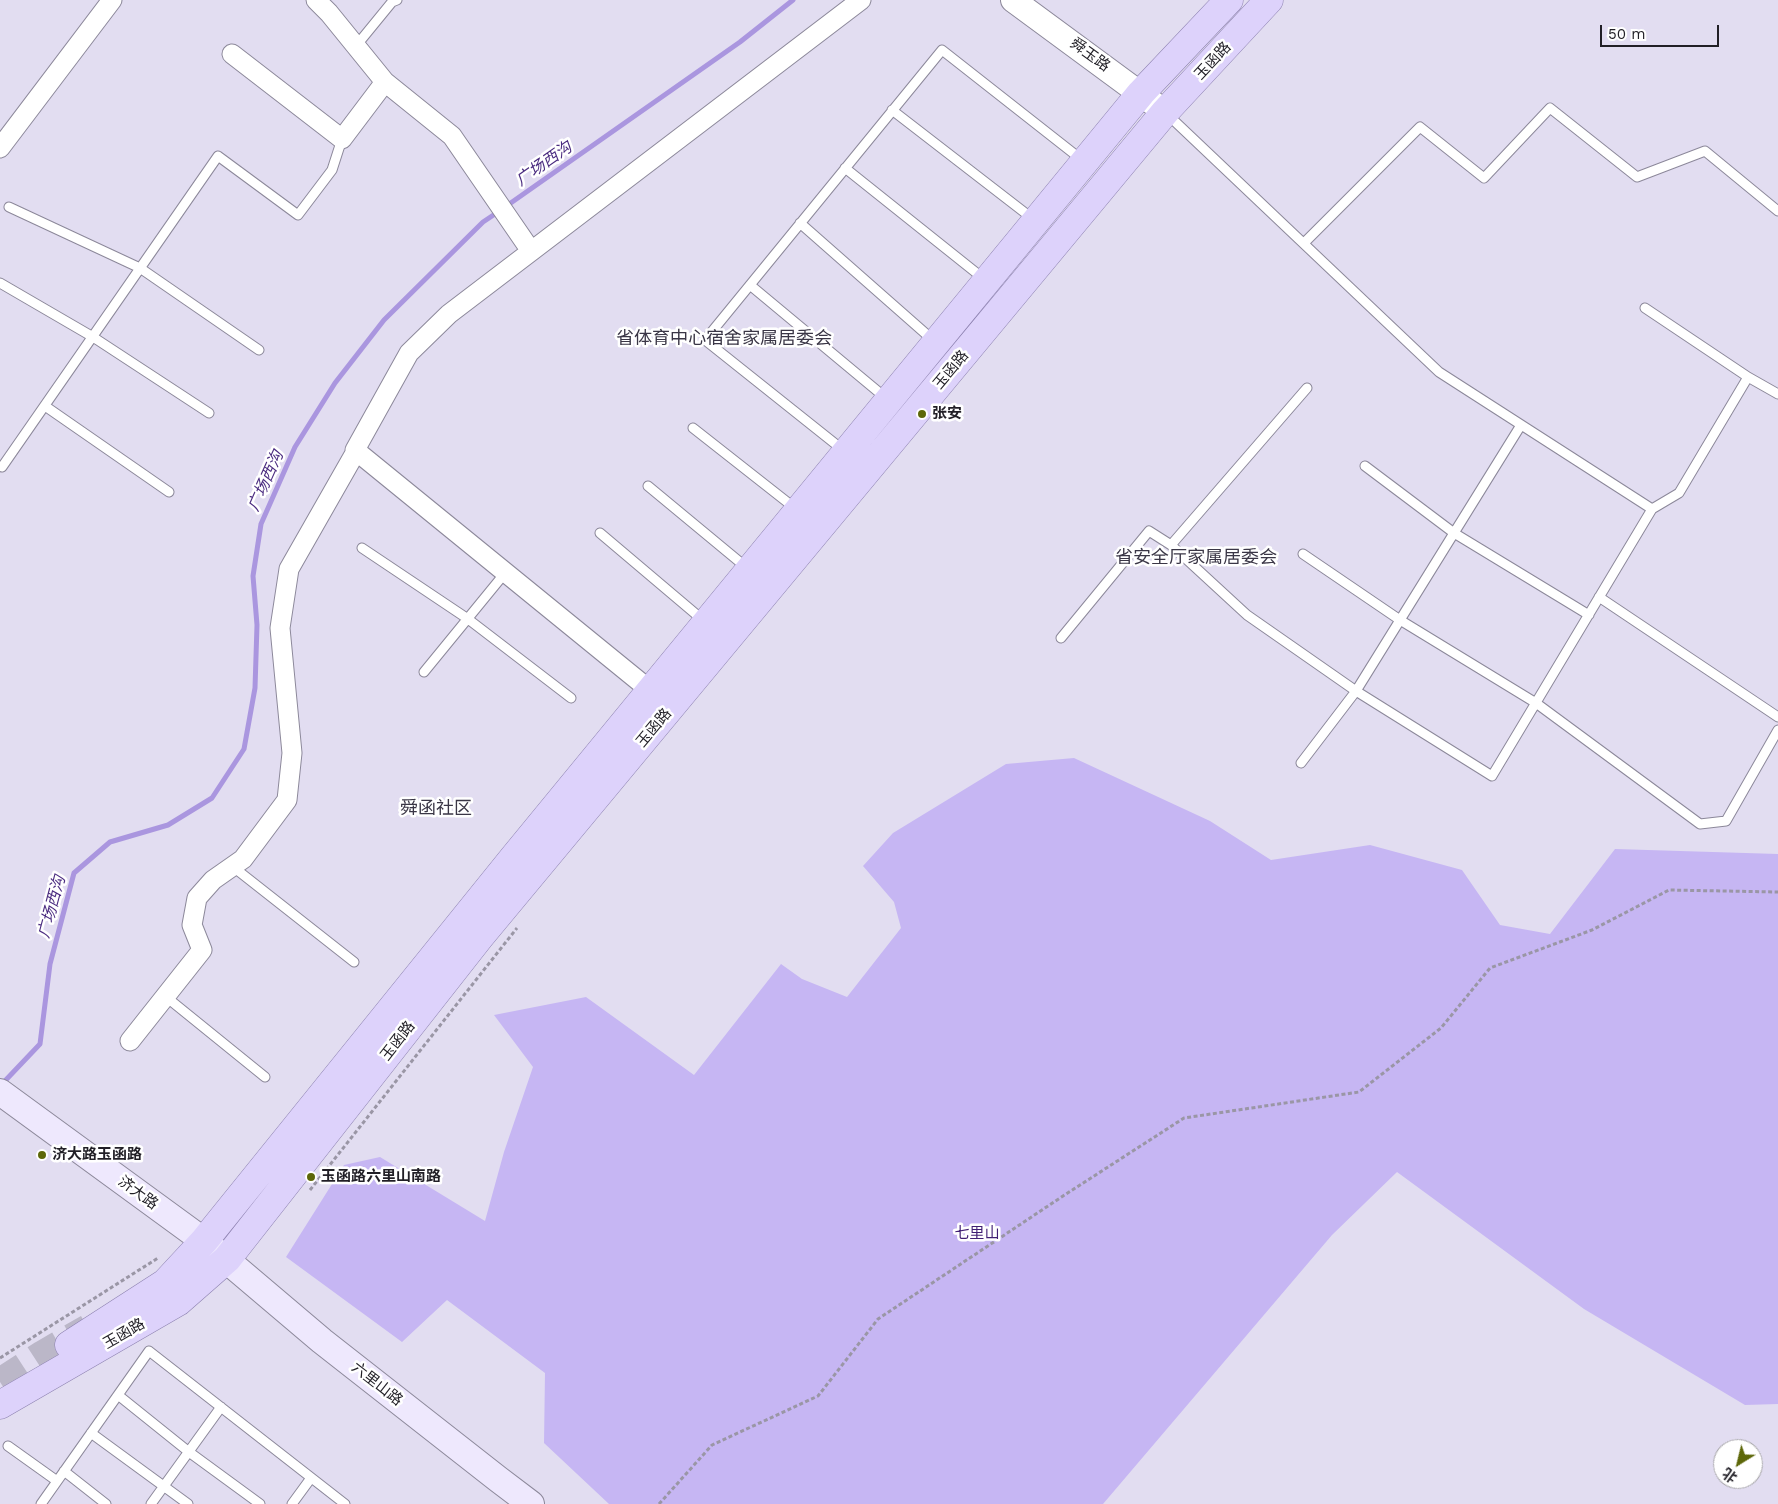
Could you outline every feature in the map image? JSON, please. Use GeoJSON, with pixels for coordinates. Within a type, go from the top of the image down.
{"type":"FeatureCollection","features":[{"type":"Feature","properties":{"kind":"main road","name":"玉函路"},"geometry":{"type":"LineString","coordinates":[[0,1389],[165,1283],[204,1241],[706,623],[1141,93],[1228,0]]}},
{"type":"Feature","properties":{"kind":"main road","name":"玉函路"},"geometry":{"type":"LineString","coordinates":[[0,1405],[178,1302],[227,1259],[479,938],[1165,112],[1269,0]]}},
{"type":"Feature","properties":{"kind":"main road","name":"济大路"},"geometry":{"type":"LineString","coordinates":[[0,1092],[227,1259]]}},
{"type":"Feature","properties":{"kind":"main road","name":"六里山路"},"geometry":{"type":"LineString","coordinates":[[227,1259],[322,1341],[531,1504]]}},
{"type":"Feature","properties":{"kind":"street"},"geometry":{"type":"LineString","coordinates":[[0,148],[112,0]]}},
{"type":"Feature","properties":{"kind":"street"},"geometry":{"type":"LineString","coordinates":[[316,0],[385,82],[452,136],[531,252]]}},
{"type":"Feature","properties":{"kind":"street"},"geometry":{"type":"LineString","coordinates":[[651,691],[354,450],[409,353],[449,314],[861,0]]}},
{"type":"Feature","properties":{"kind":"street","name":"舜玉路"},"geometry":{"type":"LineString","coordinates":[[1013,0],[1165,112]]}},
{"type":"Feature","properties":{"kind":"street"},"geometry":{"type":"LineString","coordinates":[[232,54],[342,139],[385,82]]}},
{"type":"Feature","properties":{"kind":"street"},"geometry":{"type":"LineString","coordinates":[[130,1041],[202,950],[192,925],[197,898],[213,880],[243,859],[287,800],[292,753],[280,628],[288,569],[354,455]]}},
{"type":"Feature","properties":{"kind":"lane"},"geometry":{"type":"LineString","coordinates":[[356,46],[392,2],[397,0]]}},
{"type":"Feature","properties":{"kind":"lane"},"geometry":{"type":"LineString","coordinates":[[846,452],[705,340],[892,110],[942,50],[1085,161]]}},
{"type":"Feature","properties":{"kind":"lane"},"geometry":{"type":"LineString","coordinates":[[1304,243],[1420,127],[1484,178],[1550,108],[1637,177],[1705,151],[1778,211]]}},
{"type":"Feature","properties":{"kind":"lane"},"geometry":{"type":"LineString","coordinates":[[892,110],[1036,221]]}},
{"type":"Feature","properties":{"kind":"lane"},"geometry":{"type":"LineString","coordinates":[[1165,112],[1439,372],[1652,509]]}},
{"type":"Feature","properties":{"kind":"lane"},"geometry":{"type":"LineString","coordinates":[[2,467],[218,156],[298,215],[332,170],[342,139]]}},
{"type":"Feature","properties":{"kind":"lane"},"geometry":{"type":"LineString","coordinates":[[845,168],[987,281]]}},
{"type":"Feature","properties":{"kind":"lane"},"geometry":{"type":"LineString","coordinates":[[9,207],[140,268],[259,350]]}},
{"type":"Feature","properties":{"kind":"lane"},"geometry":{"type":"LineString","coordinates":[[800,223],[936,342]]}},
{"type":"Feature","properties":{"kind":"lane"},"geometry":{"type":"LineString","coordinates":[[0,283],[93,337],[208,413]]}},
{"type":"Feature","properties":{"kind":"lane"},"geometry":{"type":"LineString","coordinates":[[750,285],[889,400]]}},
{"type":"Feature","properties":{"kind":"lane"},"geometry":{"type":"LineString","coordinates":[[1645,308],[1748,377],[1778,394]]}},
{"type":"Feature","properties":{"kind":"lane"},"geometry":{"type":"LineString","coordinates":[[1061,638],[1149,530],[1171,545],[1247,614],[1356,691],[1492,776],[1652,509],[1678,493],[1748,377]]}},
{"type":"Feature","properties":{"kind":"lane"},"geometry":{"type":"LineString","coordinates":[[1171,545],[1307,388]]}},
{"type":"Feature","properties":{"kind":"lane"},"geometry":{"type":"LineString","coordinates":[[45,406],[169,492]]}},
{"type":"Feature","properties":{"kind":"lane"},"geometry":{"type":"LineString","coordinates":[[1301,763],[1356,691],[1520,425]]}},
{"type":"Feature","properties":{"kind":"lane"},"geometry":{"type":"LineString","coordinates":[[693,428],[798,511]]}},
{"type":"Feature","properties":{"kind":"lane"},"geometry":{"type":"LineString","coordinates":[[1365,466],[1454,533],[1589,615]]}},
{"type":"Feature","properties":{"kind":"lane"},"geometry":{"type":"LineString","coordinates":[[648,486],[750,570]]}},
{"type":"Feature","properties":{"kind":"lane"},"geometry":{"type":"LineString","coordinates":[[600,534],[706,623]]}},
{"type":"Feature","properties":{"kind":"lane"},"geometry":{"type":"LineString","coordinates":[[362,548],[468,619],[571,698]]}},
{"type":"Feature","properties":{"kind":"lane"},"geometry":{"type":"LineString","coordinates":[[1303,554],[1400,620],[1536,703],[1700,824],[1726,821],[1778,730]]}},
{"type":"Feature","properties":{"kind":"lane"},"geometry":{"type":"LineString","coordinates":[[424,672],[505,573]]}},
{"type":"Feature","properties":{"kind":"lane"},"geometry":{"type":"LineString","coordinates":[[1599,597],[1778,717]]}},
{"type":"Feature","properties":{"kind":"lane"},"geometry":{"type":"LineString","coordinates":[[232,866],[354,962]]}},
{"type":"Feature","properties":{"kind":"lane"},"geometry":{"type":"LineString","coordinates":[[165,996],[265,1077]]}},
{"type":"Feature","properties":{"kind":"lane"},"geometry":{"type":"LineString","coordinates":[[41,1504],[149,1351],[345,1504]]}},
{"type":"Feature","properties":{"kind":"lane"},"geometry":{"type":"LineString","coordinates":[[118,1395],[260,1504]]}},
{"type":"Feature","properties":{"kind":"lane"},"geometry":{"type":"LineString","coordinates":[[152,1504],[220,1407]]}},
{"type":"Feature","properties":{"kind":"lane"},"geometry":{"type":"LineString","coordinates":[[91,1433],[188,1504]]}},
{"type":"Feature","properties":{"kind":"lane"},"geometry":{"type":"LineString","coordinates":[[8,1446],[57,1481]]}},
{"type":"Feature","properties":{"kind":"lane"},"geometry":{"type":"LineString","coordinates":[[64,1471],[106,1504]]}},
{"type":"Feature","properties":{"kind":"lane"},"geometry":{"type":"LineString","coordinates":[[292,1504],[311,1478]]}},
{"type":"Feature","properties":{"kind":"path"},"geometry":{"type":"LineString","coordinates":[[659,1504],[712,1445],[818,1396],[878,1319],[1184,1118],[1359,1092],[1441,1028],[1490,968],[1592,930],[1669,890],[1778,892]]}},
{"type":"Feature","properties":{"kind":"green space","name":"七里山"},"geometry":{"type":"Polygon","coordinates":[[[1074,758],[1210,821],[1271,860],[1370,845],[1462,870],[1500,925],[1550,934],[1615,849],[1778,854],[1778,1404],[1745,1405],[1584,1309],[1397,1172],[1332,1235],[1103,1504],[609,1504],[544,1443],[545,1373],[447,1300],[402,1342],[286,1257],[344,1165],[380,1157],[485,1221],[504,1152],[533,1067],[494,1015],[586,997],[694,1075],[781,964],[802,979],[847,997],[901,928],[894,902],[863,866],[893,833],[1006,764],[1074,758]]]}},
{"type":"Feature","properties":{"kind":"waterway","name":"广场西沟"},"geometry":{"type":"LineString","coordinates":[[505,207],[740,42],[793,0]]}},
{"type":"Feature","properties":{"kind":"waterway","name":"广场西沟"},"geometry":{"type":"LineString","coordinates":[[2,1084],[40,1044],[50,964],[74,873],[110,842],[168,825],[212,798],[244,749],[255,688],[257,625],[253,576],[261,524],[295,447],[335,383],[384,320],[483,222],[498,212]]}},
{"type":"Feature","properties":{"kind":"tunnel"},"geometry":{"type":"LineString","coordinates":[[0,1382],[88,1328]]}},
{"type":"Feature","properties":{"kind":"place","name":"张安"},"geometry":{"type":"Point","coordinates":[922,414]}},
{"type":"Feature","properties":{"kind":"place","name":"济大路玉函路"},"geometry":{"type":"Point","coordinates":[42,1155]}},
{"type":"Feature","properties":{"kind":"place","name":"玉函路六里山南路"},"geometry":{"type":"Point","coordinates":[311,1177]}},
{"type":"Feature","properties":{"kind":"district","name":"省体育中心宿舍家属居委会"},"geometry":{"type":"Point","coordinates":[724,339]}},
{"type":"Feature","properties":{"kind":"district","name":"省安全厅家属居委会"},"geometry":{"type":"Point","coordinates":[1196,558]}},
{"type":"Feature","properties":{"kind":"district","name":"舜函社区"},"geometry":{"type":"Point","coordinates":[436,809]}}]}
